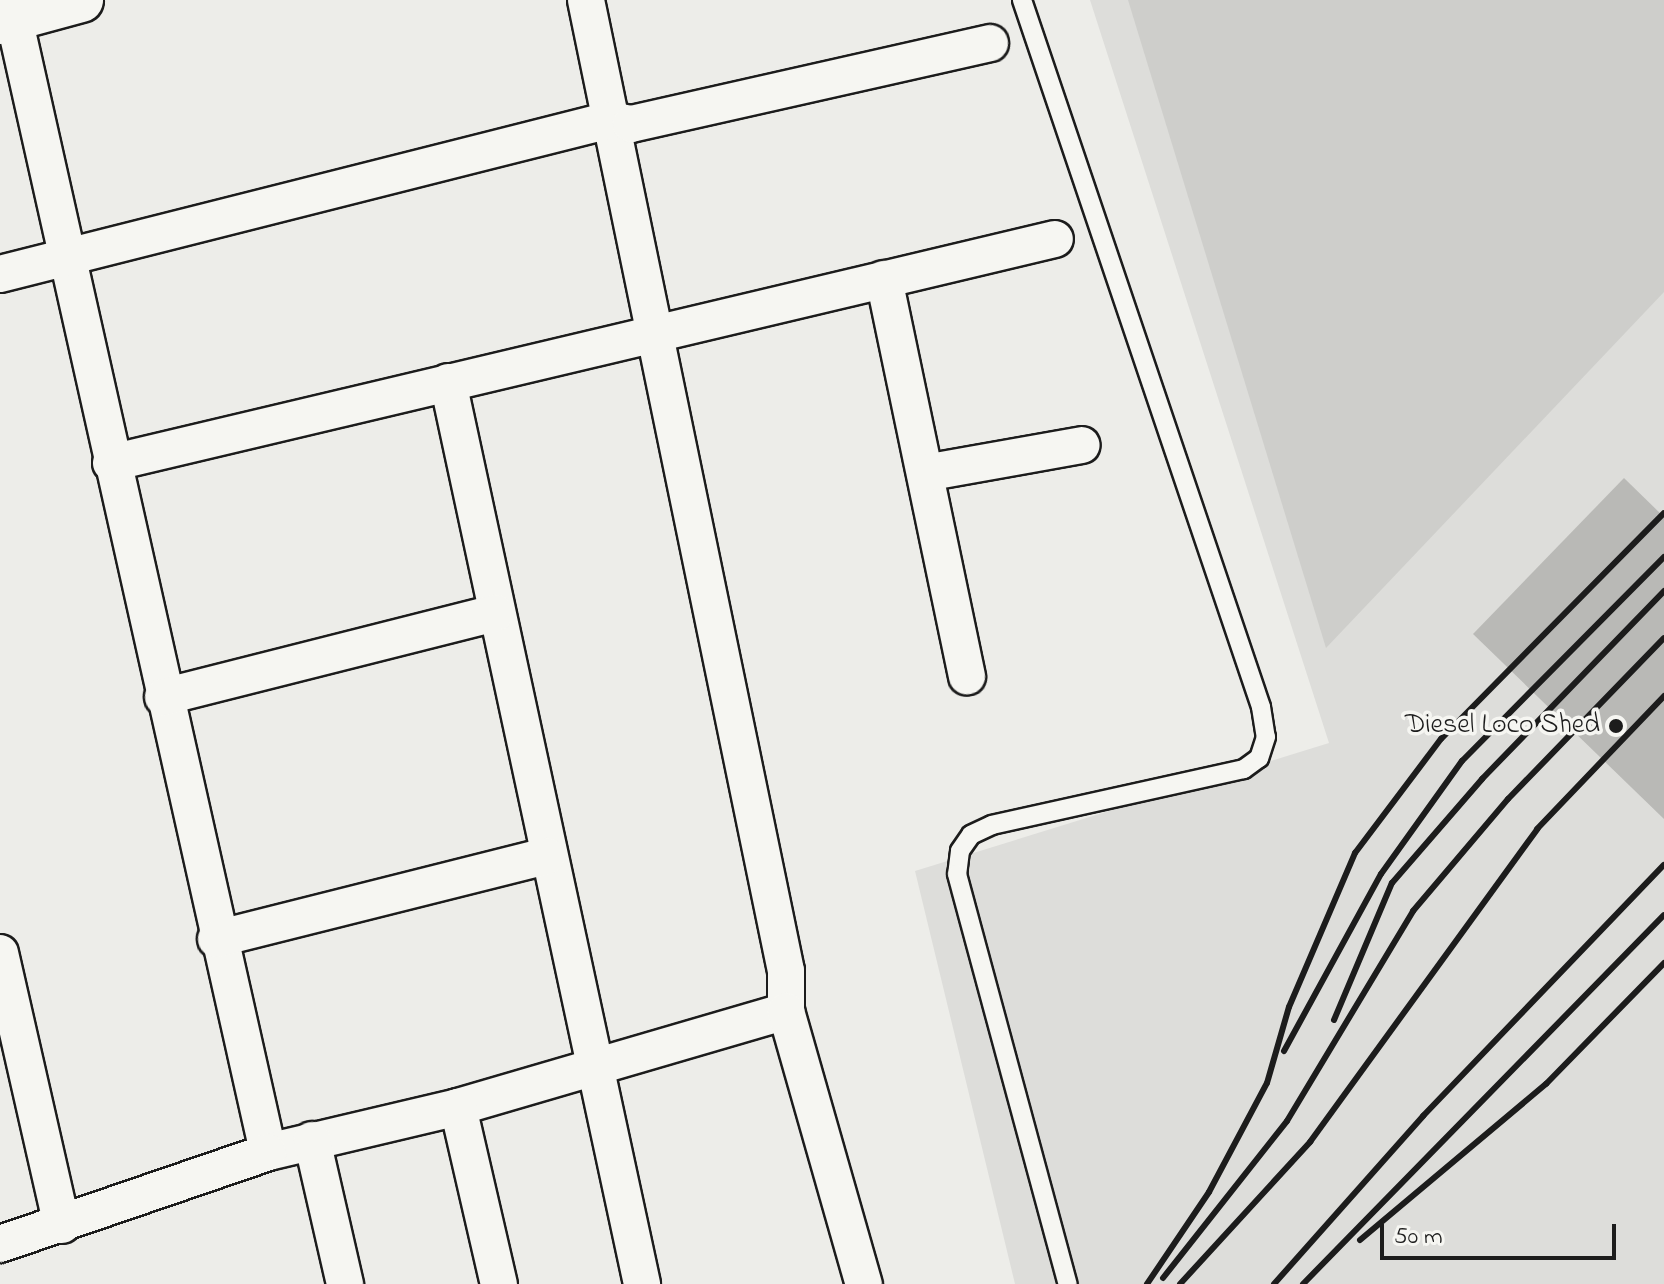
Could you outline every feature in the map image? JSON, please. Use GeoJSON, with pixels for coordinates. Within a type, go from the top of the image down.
{"type":"FeatureCollection","features":[{"type":"Feature","properties":{"kind":"main road"},"geometry":{"type":"LineString","coordinates":[[7,20],[81,0]]}},
{"type":"Feature","properties":{"kind":"street"},"geometry":{"type":"LineString","coordinates":[[586,0],[786,971],[786,1011],[864,1284]]}},
{"type":"Feature","properties":{"kind":"street"},"geometry":{"type":"LineString","coordinates":[[7,20],[66,256],[216,939],[268,1152]]}},
{"type":"Feature","properties":{"kind":"street"},"geometry":{"type":"LineString","coordinates":[[0,274],[610,120],[631,124],[990,43]]}},
{"type":"Feature","properties":{"kind":"street"},"geometry":{"type":"LineString","coordinates":[[111,463],[1055,239]]}},
{"type":"Feature","properties":{"kind":"street"},"geometry":{"type":"LineString","coordinates":[[884,279],[967,676]]}},
{"type":"Feature","properties":{"kind":"street"},"geometry":{"type":"LineString","coordinates":[[448,382],[590,1064],[642,1284]]}},
{"type":"Feature","properties":{"kind":"street"},"geometry":{"type":"LineString","coordinates":[[925,473],[1082,445]]}},
{"type":"Feature","properties":{"kind":"street"},"geometry":{"type":"LineString","coordinates":[[163,697],[496,613]]}},
{"type":"Feature","properties":{"kind":"street"},"geometry":{"type":"LineString","coordinates":[[216,939],[547,856]]}},
{"type":"Feature","properties":{"kind":"street"},"geometry":{"type":"LineString","coordinates":[[0,953],[62,1225]]}},
{"type":"Feature","properties":{"kind":"street"},"geometry":{"type":"LineString","coordinates":[[0,1244],[268,1152],[458,1107],[590,1064],[786,1011]]}},
{"type":"Feature","properties":{"kind":"street"},"geometry":{"type":"LineString","coordinates":[[458,1107],[499,1284]]}},
{"type":"Feature","properties":{"kind":"street"},"geometry":{"type":"LineString","coordinates":[[312,1140],[345,1284]]}},
{"type":"Feature","properties":{"kind":"lane"},"geometry":{"type":"LineString","coordinates":[[1022,0],[1199,518],[1266,737],[1259,758],[1244,769],[992,825],[971,835],[960,851],[957,874],[1068,1284]]}},
{"type":"Feature","properties":{"kind":"shaded area"},"geometry":{"type":"Polygon","coordinates":[[[1090,0],[1664,0],[1664,1284],[1015,1284],[915,871],[1329,743],[1090,0]]]}},
{"type":"Feature","properties":{"kind":"shaded area"},"geometry":{"type":"Polygon","coordinates":[[[1128,0],[1664,0],[1664,292],[1326,648],[1128,0]]]}},
{"type":"Feature","properties":{"kind":"building","name":"Diesel Loco Shed"},"geometry":{"type":"Polygon","coordinates":[[[1624,478],[1664,517],[1664,819],[1473,634],[1624,478]]]}},
{"type":"Feature","properties":{"kind":"railway"},"geometry":{"type":"LineString","coordinates":[[1147,1284],[1209,1192],[1267,1083],[1289,1007],[1355,853],[1441,739],[1664,513]]}},
{"type":"Feature","properties":{"kind":"railway"},"geometry":{"type":"LineString","coordinates":[[1284,1051],[1381,874],[1462,761],[1664,557]]}},
{"type":"Feature","properties":{"kind":"railway"},"geometry":{"type":"LineString","coordinates":[[1334,1020],[1392,883],[1482,779],[1664,591]]}},
{"type":"Feature","properties":{"kind":"railway"},"geometry":{"type":"LineString","coordinates":[[1163,1278],[1287,1121],[1413,911],[1508,799],[1664,638]]}},
{"type":"Feature","properties":{"kind":"railway"},"geometry":{"type":"LineString","coordinates":[[1180,1284],[1310,1142],[1537,829],[1664,696]]}},
{"type":"Feature","properties":{"kind":"railway"},"geometry":{"type":"LineString","coordinates":[[1274,1284],[1423,1116],[1664,865]]}},
{"type":"Feature","properties":{"kind":"railway"},"geometry":{"type":"LineString","coordinates":[[1303,1284],[1664,915]]}},
{"type":"Feature","properties":{"kind":"railway"},"geometry":{"type":"LineString","coordinates":[[1360,1240],[1546,1084],[1664,963]]}},
{"type":"Feature","properties":{"kind":"place","name":"Diesel Loco Shed"},"geometry":{"type":"Point","coordinates":[1616,726]}}]}
